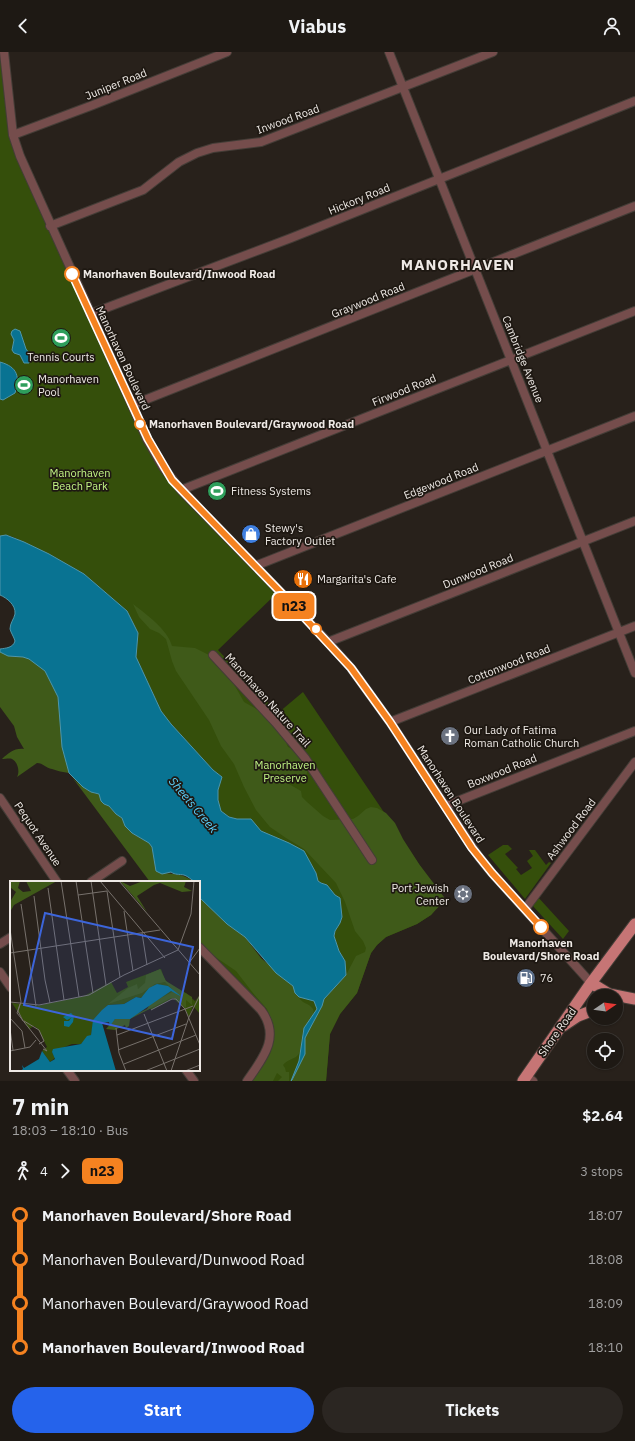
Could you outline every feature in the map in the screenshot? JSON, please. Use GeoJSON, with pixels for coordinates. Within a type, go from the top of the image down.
{"type":"FeatureCollection","features":[{"type":"Feature","properties":{"kind":"main road","name":"Shore Road"},"geometry":{"type":"LineString","coordinates":[[527,1079],[559,1028],[635,924]]}},
{"type":"Feature","properties":{"kind":"main road"},"geometry":{"type":"LineString","coordinates":[[591,983],[609,994],[635,1000]]}},
{"type":"Feature","properties":{"kind":"main road"},"geometry":{"type":"LineString","coordinates":[[623,1003],[635,1000]]}},
{"type":"Feature","properties":{"kind":"main road"},"geometry":{"type":"LineString","coordinates":[[559,1028],[578,1016],[587,1013]]}},
{"type":"Feature","properties":{"kind":"street","name":"Manorhaven Boulevard"},"geometry":{"type":"LineString","coordinates":[[4,52],[13,135],[20,156],[90,314],[148,439],[163,467],[181,490],[328,642],[357,676],[390,722],[479,857],[591,983]]}},
{"type":"Feature","properties":{"kind":"street","name":"Juniper Road"},"geometry":{"type":"LineString","coordinates":[[13,135],[227,52]]}},
{"type":"Feature","properties":{"kind":"street","name":"Cambridge Avenue"},"geometry":{"type":"LineString","coordinates":[[390,52],[635,673]]}},
{"type":"Feature","properties":{"kind":"street","name":"Inwood Road"},"geometry":{"type":"LineString","coordinates":[[50,226],[143,190],[180,162],[197,153],[213,148],[261,142],[493,52]]}},
{"type":"Feature","properties":{"kind":"street","name":"Hickory Road"},"geometry":{"type":"LineString","coordinates":[[90,314],[222,265],[635,101]]}},
{"type":"Feature","properties":{"kind":"street","name":"Graywood Road"},"geometry":{"type":"LineString","coordinates":[[132,405],[635,206]]}},
{"type":"Feature","properties":{"kind":"street","name":"Firwood Road"},"geometry":{"type":"LineString","coordinates":[[181,490],[635,311]]}},
{"type":"Feature","properties":{"kind":"street","name":"Edgewood Road"},"geometry":{"type":"LineString","coordinates":[[255,566],[635,416]]}},
{"type":"Feature","properties":{"kind":"street","name":"Dunwood Road"},"geometry":{"type":"LineString","coordinates":[[328,642],[635,521]]}},
{"type":"Feature","properties":{"kind":"street","name":"Cottonwood Road"},"geometry":{"type":"LineString","coordinates":[[390,722],[635,626]]}},
{"type":"Feature","properties":{"kind":"street","name":"Manorhaven Nature Trail"},"geometry":{"type":"LineString","coordinates":[[213,655],[276,723],[305,758],[372,860]]}},
{"type":"Feature","properties":{"kind":"street","name":"Boxwood Road"},"geometry":{"type":"LineString","coordinates":[[445,806],[635,731]]}},
{"type":"Feature","properties":{"kind":"street","name":"Ashwood Road"},"geometry":{"type":"LineString","coordinates":[[525,909],[635,762]]}},
{"type":"Feature","properties":{"kind":"street","name":"Pequot Avenue"},"geometry":{"type":"LineString","coordinates":[[0,798],[56,881]]}},
{"type":"Feature","properties":{"kind":"street"},"geometry":{"type":"LineString","coordinates":[[92,881],[122,861]]}},
{"type":"Feature","properties":{"kind":"street"},"geometry":{"type":"LineString","coordinates":[[0,944],[10,937]]}},
{"type":"Feature","properties":{"kind":"street"},"geometry":{"type":"LineString","coordinates":[[200,947],[261,1010],[268,1021],[270,1034],[268,1047],[264,1056],[247,1081]]}},
{"type":"Feature","properties":{"kind":"street"},"geometry":{"type":"LineString","coordinates":[[0,972],[10,987]]}},
{"type":"Feature","properties":{"kind":"street"},"geometry":{"type":"LineString","coordinates":[[68,1071],[75,1081]]}},
{"type":"Feature","properties":{"kind":"street"},"geometry":{"type":"LineString","coordinates":[[187,1071],[194,1081]]}},
{"type":"Feature","properties":{"kind":"green space"},"geometry":{"type":"Polygon","coordinates":[[[0,52],[4,52],[13,135],[163,467],[279,591],[218,650],[278,713],[303,692],[443,900],[431,915],[417,924],[386,937],[371,953],[357,993],[340,1014],[330,1034],[326,1081],[247,1081],[264,1056],[268,1021],[200,948],[200,898],[299,997],[314,1001],[317,1008],[346,975],[345,961],[339,951],[334,936],[342,917],[340,898],[335,895],[327,885],[318,881],[316,873],[305,854],[300,849],[261,831],[254,823],[246,819],[229,817],[221,811],[218,796],[220,775],[213,770],[161,711],[136,657],[138,633],[127,611],[84,574],[49,554],[13,537],[6,535],[0,536],[0,52]]]}},
{"type":"Feature","properties":{"kind":"green space","name":"Manorhaven Preserve"},"geometry":{"type":"Polygon","coordinates":[[[133,604],[161,628],[170,640],[172,646],[195,648],[209,655],[230,677],[244,702],[267,715],[285,740],[288,747],[295,750],[308,766],[305,777],[300,778],[266,773],[301,791],[302,797],[307,802],[330,820],[353,819],[371,807],[377,808],[386,813],[395,823],[419,864],[444,897],[444,901],[431,915],[417,924],[386,937],[371,953],[357,993],[340,1014],[330,1034],[326,1081],[292,1081],[305,1054],[305,1038],[321,1008],[324,999],[346,975],[356,956],[365,952],[366,948],[363,941],[355,931],[345,902],[336,883],[304,849],[270,827],[256,810],[234,764],[221,746],[209,720],[176,671],[166,639],[159,633],[150,629],[139,617],[133,604]]]}},
{"type":"Feature","properties":{"kind":"green space"},"geometry":{"type":"Polygon","coordinates":[[[0,652],[21,656],[35,662],[50,678],[59,699],[69,773],[58,771],[37,763],[17,777],[18,770],[16,762],[11,759],[2,759],[14,750],[24,749],[17,737],[14,726],[0,707],[0,652]]]}},
{"type":"Feature","properties":{"kind":"green space"},"geometry":{"type":"Polygon","coordinates":[[[69,773],[82,786],[91,792],[99,794],[101,801],[122,818],[125,826],[132,833],[149,843],[152,847],[156,871],[184,876],[192,881],[149,881],[69,773]]]}},
{"type":"Feature","properties":{"kind":"green space"},"geometry":{"type":"Polygon","coordinates":[[[503,845],[508,845],[512,849],[505,854],[518,868],[516,869],[521,875],[532,868],[527,861],[533,856],[529,850],[535,850],[546,865],[549,862],[551,863],[525,899],[488,855],[503,845]]]}},
{"type":"Feature","properties":{"kind":"green space"},"geometry":{"type":"Polygon","coordinates":[[[537,896],[569,931],[563,939],[532,905],[537,896]]]}},
{"type":"Feature","properties":{"kind":"green space"},"geometry":{"type":"Polygon","coordinates":[[[200,898],[227,924],[245,937],[261,958],[293,986],[300,999],[313,1009],[313,1014],[303,1031],[300,1052],[297,1056],[287,1061],[283,1065],[286,1072],[289,1072],[289,1081],[278,1081],[282,1077],[277,1073],[273,1081],[251,1081],[270,1054],[274,1039],[273,1025],[267,1009],[236,971],[208,952],[200,943],[200,898]]]}},
{"type":"Feature","properties":{"kind":"water"},"geometry":{"type":"Polygon","coordinates":[[[15,329],[20,331],[26,349],[32,357],[29,363],[24,363],[20,355],[14,353],[12,350],[14,340],[11,334],[15,329]]]}},
{"type":"Feature","properties":{"kind":"water"},"geometry":{"type":"Polygon","coordinates":[[[0,362],[11,367],[16,373],[17,377],[17,387],[15,393],[3,400],[0,399],[0,362]]]}},
{"type":"Feature","properties":{"kind":"water","name":"Sheets Creek"},"geometry":{"type":"Polygon","coordinates":[[[6,535],[24,542],[84,574],[127,611],[138,633],[136,657],[161,711],[213,770],[222,777],[218,790],[218,800],[221,811],[229,817],[237,819],[251,819],[261,831],[304,851],[316,873],[318,881],[327,885],[335,895],[340,898],[342,917],[334,936],[339,951],[345,961],[346,975],[324,999],[322,1006],[305,1038],[305,1054],[291,1081],[299,1061],[304,1028],[317,1009],[314,1001],[299,997],[295,993],[293,986],[276,973],[245,937],[227,924],[200,898],[200,881],[195,881],[184,875],[171,872],[162,874],[156,871],[152,847],[149,843],[132,833],[125,826],[122,818],[101,801],[99,794],[91,792],[83,787],[69,773],[62,747],[58,697],[45,671],[29,659],[8,656],[0,652],[0,649],[11,646],[15,641],[10,629],[15,611],[13,605],[0,595],[0,536],[6,535]]]}},
{"type":"Feature","properties":{"kind":"bus line","name":"n23"},"geometry":{"type":"LineString","coordinates":[[72,274],[148,439],[172,480],[290,602],[351,668],[390,722],[472,848],[492,873],[541,927]]}},
{"type":"Feature","properties":{"kind":"place","name":"Manorhaven Boulevard/Inwood Road"},"geometry":{"type":"Point","coordinates":[72,274]}},
{"type":"Feature","properties":{"kind":"place","name":"Tennis Courts"},"geometry":{"type":"Point","coordinates":[61,338]}},
{"type":"Feature","properties":{"kind":"place","name":"Manorhaven Pool"},"geometry":{"type":"Point","coordinates":[24,385]}},
{"type":"Feature","properties":{"kind":"place","name":"Manorhaven Boulevard/Graywood Road"},"geometry":{"type":"Point","coordinates":[140,424]}},
{"type":"Feature","properties":{"kind":"place","name":"Fitness Systems"},"geometry":{"type":"Point","coordinates":[217,491]}},
{"type":"Feature","properties":{"kind":"place","name":"Stewy's Factory Outlet"},"geometry":{"type":"Point","coordinates":[251,534]}},
{"type":"Feature","properties":{"kind":"place","name":"Margarita's Cafe"},"geometry":{"type":"Point","coordinates":[303,579]}},
{"type":"Feature","properties":{"kind":"place","name":"Our Lady of Fatima Roman Catholic Church"},"geometry":{"type":"Point","coordinates":[450,736]}},
{"type":"Feature","properties":{"kind":"place","name":"Port Jewish Center"},"geometry":{"type":"Point","coordinates":[463,894]}},
{"type":"Feature","properties":{"kind":"place","name":"Manorhaven Boulevard/Shore Road"},"geometry":{"type":"Point","coordinates":[541,927]}},
{"type":"Feature","properties":{"kind":"place","name":"76"},"geometry":{"type":"Point","coordinates":[526,978]}},
{"type":"Feature","properties":{"kind":"district","name":"MANORHAVEN"},"geometry":{"type":"Point","coordinates":[458,265]}},
{"type":"Feature","properties":{"kind":"park label","name":"Manorhaven Beach Park"},"geometry":{"type":"Point","coordinates":[80,479]}}]}
